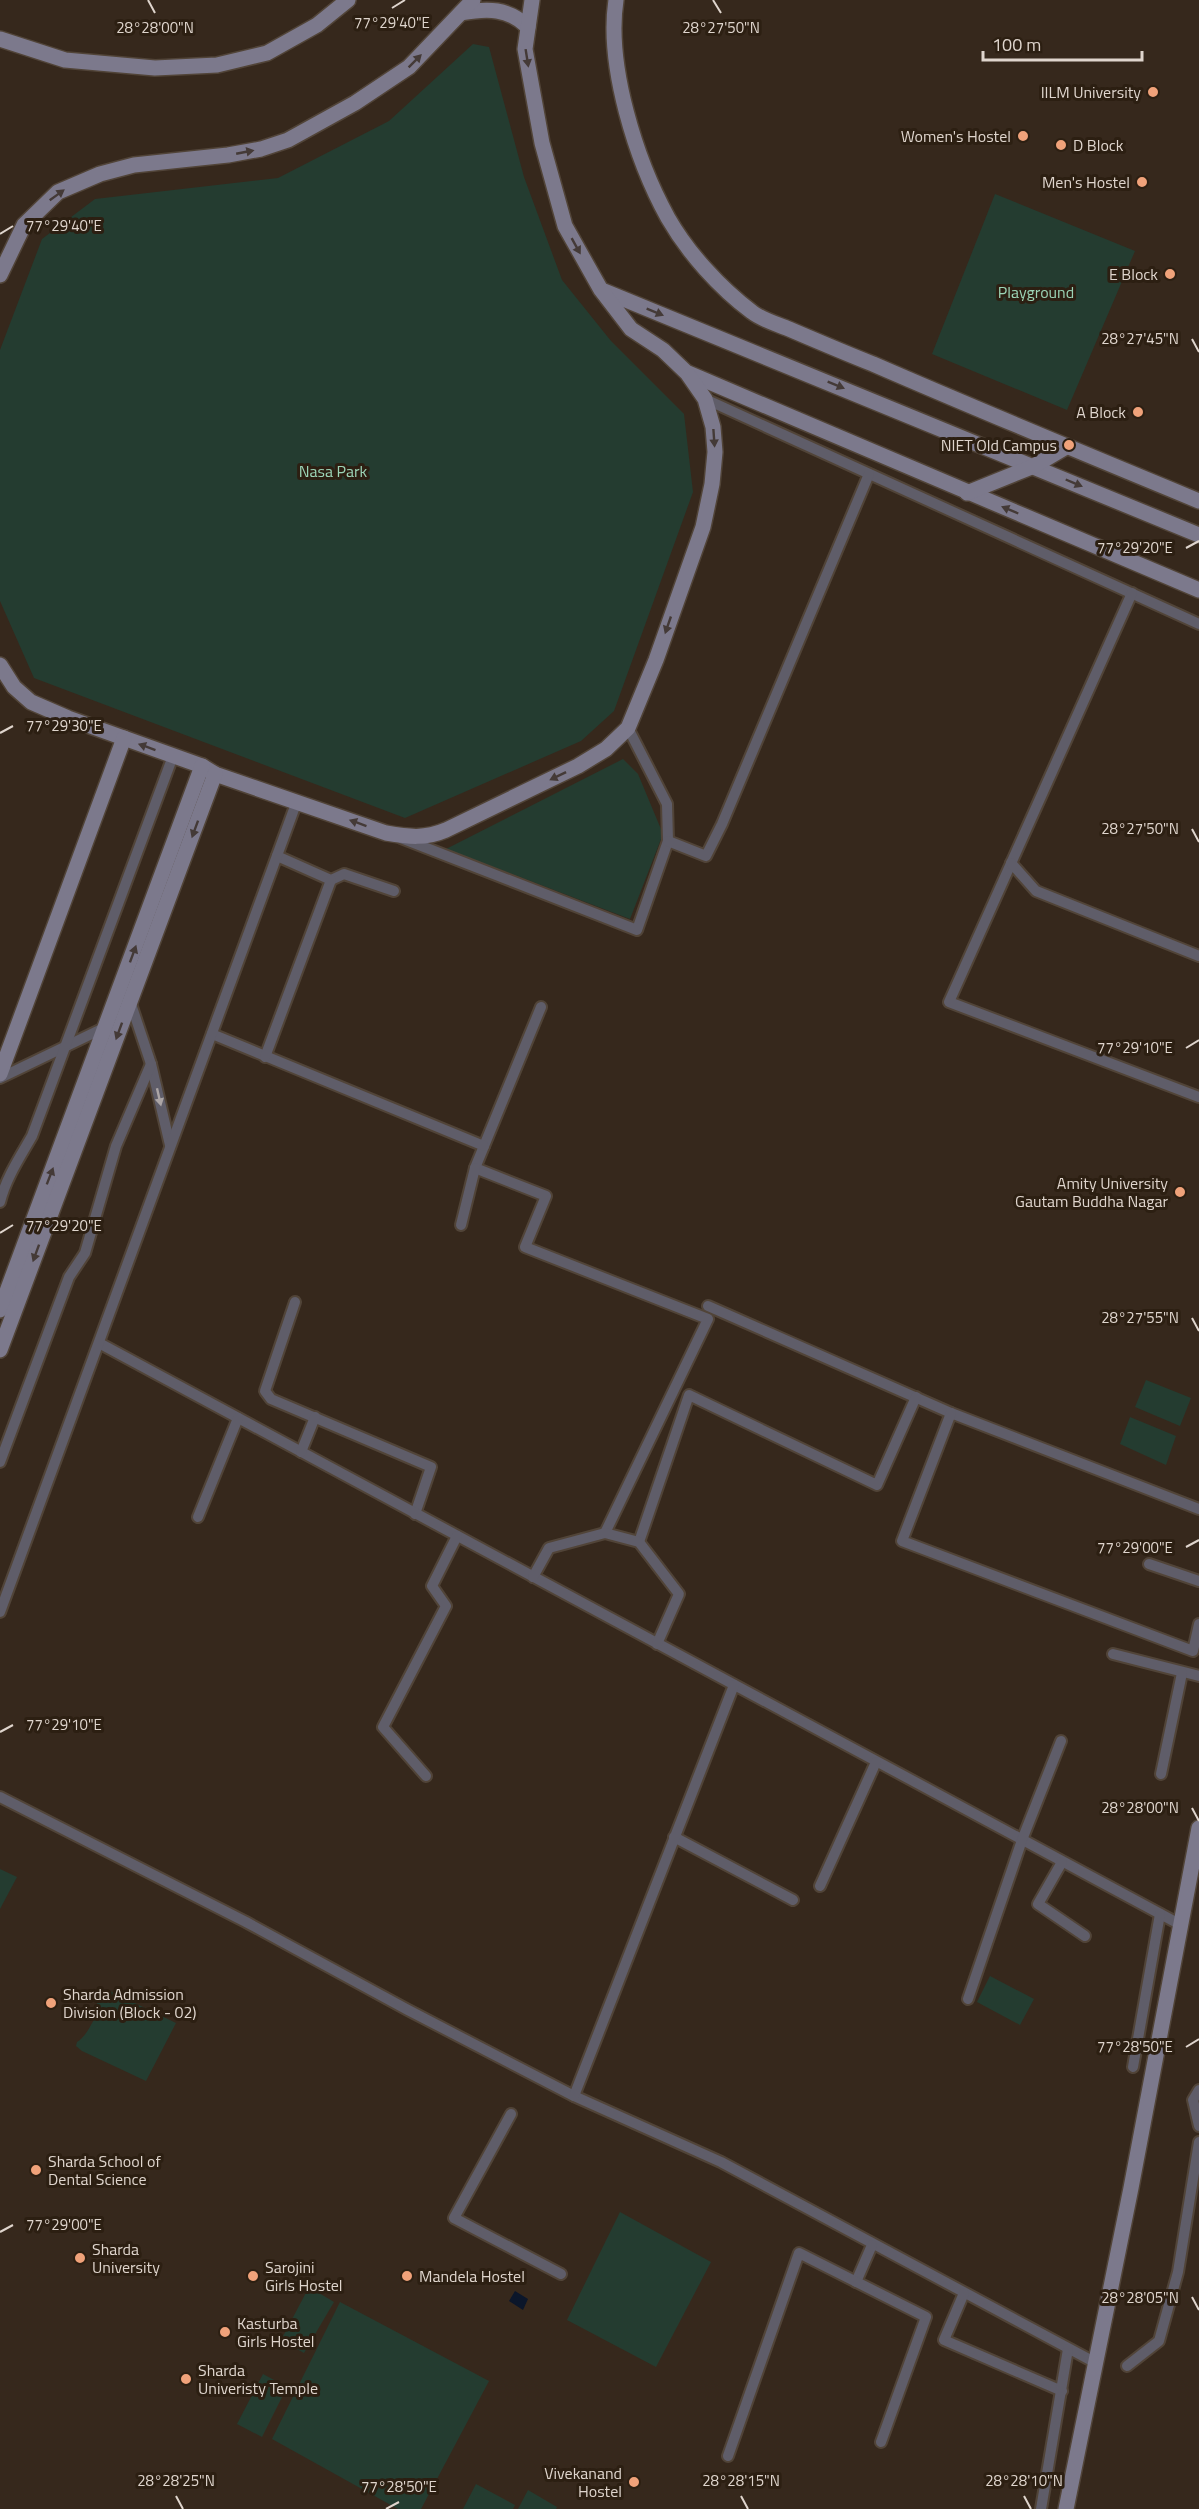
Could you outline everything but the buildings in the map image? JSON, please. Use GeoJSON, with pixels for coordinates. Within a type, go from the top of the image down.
{"type":"FeatureCollection","features":[{"type":"Feature","properties":{"kind":"street"},"geometry":{"type":"LineString","coordinates":[[0,39],[65,60],[155,68],[217,65],[267,53],[317,25],[348,0]]}},
{"type":"Feature","properties":{"kind":"street"},"geometry":{"type":"LineString","coordinates":[[0,275],[24,225],[58,192],[100,174],[134,165],[228,155],[261,149],[288,140],[355,103],[409,67],[473,0]]}},
{"type":"Feature","properties":{"kind":"street"},"geometry":{"type":"LineString","coordinates":[[386,833],[413,838],[432,836],[446,830],[578,766],[606,749],[627,728],[656,660],[703,527],[712,484],[715,452],[713,428],[705,399],[687,373],[663,350],[632,329],[601,290],[565,226],[542,143],[525,49],[532,0]]}},
{"type":"Feature","properties":{"kind":"street"},"geometry":{"type":"LineString","coordinates":[[616,0],[615,44],[619,83],[633,134],[653,185],[668,218],[688,247],[733,296],[754,314],[1199,501]]}},
{"type":"Feature","properties":{"kind":"street"},"geometry":{"type":"LineString","coordinates":[[461,13],[493,9],[518,18],[528,27]]}},
{"type":"Feature","properties":{"kind":"street"},"geometry":{"type":"LineString","coordinates":[[601,290],[1199,535]]}},
{"type":"Feature","properties":{"kind":"street"},"geometry":{"type":"LineString","coordinates":[[687,373],[1199,590]]}},
{"type":"Feature","properties":{"kind":"street"},"geometry":{"type":"LineString","coordinates":[[705,399],[1199,624]]}},
{"type":"Feature","properties":{"kind":"street"},"geometry":{"type":"LineString","coordinates":[[968,493],[1034,466],[1066,447]]}},
{"type":"Feature","properties":{"kind":"street"},"geometry":{"type":"LineString","coordinates":[[668,841],[706,856],[722,824],[869,474]]}},
{"type":"Feature","properties":{"kind":"street"},"geometry":{"type":"LineString","coordinates":[[1132,593],[948,1002],[1199,1097]]}},
{"type":"Feature","properties":{"kind":"street"},"geometry":{"type":"LineString","coordinates":[[0,665],[14,687],[31,702],[68,718],[386,833],[637,930],[668,841],[667,804],[627,728]]}},
{"type":"Feature","properties":{"kind":"street"},"geometry":{"type":"LineString","coordinates":[[0,1076],[124,738]]}},
{"type":"Feature","properties":{"kind":"street"},"geometry":{"type":"LineString","coordinates":[[0,1202],[18,1158],[32,1136],[173,756]]}},
{"type":"Feature","properties":{"kind":"street"},"geometry":{"type":"LineString","coordinates":[[0,1350],[130,1001],[208,770]]}},
{"type":"Feature","properties":{"kind":"street"},"geometry":{"type":"LineString","coordinates":[[0,1310],[106,1027],[208,770]]}},
{"type":"Feature","properties":{"kind":"street"},"geometry":{"type":"LineString","coordinates":[[0,1612],[297,801]]}},
{"type":"Feature","properties":{"kind":"street"},"geometry":{"type":"LineString","coordinates":[[277,856],[331,880]]}},
{"type":"Feature","properties":{"kind":"street"},"geometry":{"type":"LineString","coordinates":[[1011,864],[1036,891],[1199,956]]}},
{"type":"Feature","properties":{"kind":"street"},"geometry":{"type":"LineString","coordinates":[[265,1057],[331,880],[344,874],[394,891]]}},
{"type":"Feature","properties":{"kind":"street"},"geometry":{"type":"LineString","coordinates":[[130,1001],[151,1064],[170,1146]]}},
{"type":"Feature","properties":{"kind":"street"},"geometry":{"type":"LineString","coordinates":[[460,1225],[475,1168],[541,1006]]}},
{"type":"Feature","properties":{"kind":"street"},"geometry":{"type":"LineString","coordinates":[[0,1076],[106,1027]]}},
{"type":"Feature","properties":{"kind":"street"},"geometry":{"type":"LineString","coordinates":[[212,1034],[484,1146]]}},
{"type":"Feature","properties":{"kind":"street"},"geometry":{"type":"LineString","coordinates":[[0,1462],[69,1277],[85,1254],[116,1146],[151,1064]]}},
{"type":"Feature","properties":{"kind":"street"},"geometry":{"type":"LineString","coordinates":[[475,1168],[546,1196],[525,1247],[708,1319],[605,1533]]}},
{"type":"Feature","properties":{"kind":"street"},"geometry":{"type":"LineString","coordinates":[[295,1302],[265,1391],[271,1399],[431,1467],[415,1514]]}},
{"type":"Feature","properties":{"kind":"street"},"geometry":{"type":"LineString","coordinates":[[708,1306],[951,1413],[1199,1509]]}},
{"type":"Feature","properties":{"kind":"street"},"geometry":{"type":"LineString","coordinates":[[99,1343],[1181,1925]]}},
{"type":"Feature","properties":{"kind":"street"},"geometry":{"type":"LineString","coordinates":[[639,1542],[688,1395],[877,1485],[916,1398]]}},
{"type":"Feature","properties":{"kind":"street"},"geometry":{"type":"LineString","coordinates":[[951,1413],[902,1541],[1193,1651],[1199,1624]]}},
{"type":"Feature","properties":{"kind":"street"},"geometry":{"type":"LineString","coordinates":[[301,1452],[315,1417]]}},
{"type":"Feature","properties":{"kind":"street"},"geometry":{"type":"LineString","coordinates":[[198,1517],[238,1418]]}},
{"type":"Feature","properties":{"kind":"street"},"geometry":{"type":"LineString","coordinates":[[533,1577],[549,1548],[605,1533],[639,1542],[679,1594],[657,1644]]}},
{"type":"Feature","properties":{"kind":"street"},"geometry":{"type":"LineString","coordinates":[[426,1776],[383,1727],[446,1606],[432,1586],[457,1536]]}},
{"type":"Feature","properties":{"kind":"street"},"geometry":{"type":"LineString","coordinates":[[1149,1564],[1199,1581]]}},
{"type":"Feature","properties":{"kind":"street"},"geometry":{"type":"LineString","coordinates":[[1113,1654],[1199,1676]]}},
{"type":"Feature","properties":{"kind":"street"},"geometry":{"type":"LineString","coordinates":[[1161,1774],[1182,1673]]}},
{"type":"Feature","properties":{"kind":"street"},"geometry":{"type":"LineString","coordinates":[[574,2096],[734,1686]]}},
{"type":"Feature","properties":{"kind":"street"},"geometry":{"type":"LineString","coordinates":[[968,1999],[1022,1840],[1061,1741]]}},
{"type":"Feature","properties":{"kind":"street"},"geometry":{"type":"LineString","coordinates":[[820,1887],[876,1762]]}},
{"type":"Feature","properties":{"kind":"street"},"geometry":{"type":"LineString","coordinates":[[0,1797],[246,1922],[408,2010],[574,2096],[721,2162],[1096,2363]]}},
{"type":"Feature","properties":{"kind":"street"},"geometry":{"type":"LineString","coordinates":[[1066,2509],[1199,1828]]}},
{"type":"Feature","properties":{"kind":"street"},"geometry":{"type":"LineString","coordinates":[[674,1837],[793,1900]]}},
{"type":"Feature","properties":{"kind":"street"},"geometry":{"type":"LineString","coordinates":[[1062,1862],[1038,1904],[1085,1936]]}},
{"type":"Feature","properties":{"kind":"street"},"geometry":{"type":"LineString","coordinates":[[1133,2067],[1160,1914]]}},
{"type":"Feature","properties":{"kind":"street"},"geometry":{"type":"LineString","coordinates":[[1199,2090],[1193,2100],[1199,2126]]}},
{"type":"Feature","properties":{"kind":"street"},"geometry":{"type":"LineString","coordinates":[[511,2114],[454,2218],[561,2274]]}},
{"type":"Feature","properties":{"kind":"street"},"geometry":{"type":"LineString","coordinates":[[1127,2366],[1158,2341],[1178,2272],[1199,2142]]}},
{"type":"Feature","properties":{"kind":"street"},"geometry":{"type":"LineString","coordinates":[[856,2282],[873,2245]]}},
{"type":"Feature","properties":{"kind":"street"},"geometry":{"type":"LineString","coordinates":[[728,2456],[800,2253],[926,2317],[881,2442]]}},
{"type":"Feature","properties":{"kind":"street"},"geometry":{"type":"LineString","coordinates":[[964,2293],[944,2340],[1062,2391]]}},
{"type":"Feature","properties":{"kind":"street"},"geometry":{"type":"LineString","coordinates":[[1041,2509],[1068,2349]]}},
{"type":"Feature","properties":{"kind":"green space","name":"Nasa Park"},"geometry":{"type":"Polygon","coordinates":[[[473,44],[489,47],[524,177],[562,280],[611,341],[684,414],[693,492],[614,711],[581,741],[405,818],[34,678],[0,601],[0,350],[42,239],[95,199],[278,178],[389,121],[473,44]]]}},
{"type":"Feature","properties":{"kind":"green space","name":"Playground"},"geometry":{"type":"Polygon","coordinates":[[[995,194],[1135,251],[1067,410],[932,354],[995,194]]]}},
{"type":"Feature","properties":{"kind":"green space"},"geometry":{"type":"Polygon","coordinates":[[[623,759],[638,774],[663,834],[630,919],[446,849],[623,759]]]}},
{"type":"Feature","properties":{"kind":"green space"},"geometry":{"type":"Polygon","coordinates":[[[1146,1380],[1191,1398],[1180,1426],[1135,1407],[1146,1380]]]}},
{"type":"Feature","properties":{"kind":"green space"},"geometry":{"type":"Polygon","coordinates":[[[1130,1417],[1176,1436],[1166,1465],[1120,1444],[1130,1417]]]}},
{"type":"Feature","properties":{"kind":"green space"},"geometry":{"type":"Polygon","coordinates":[[[0,1869],[17,1877],[0,1909],[0,1869]]]}},
{"type":"Feature","properties":{"kind":"green space"},"geometry":{"type":"Polygon","coordinates":[[[990,1976],[1034,1999],[1020,2025],[977,2002],[990,1976]]]}},
{"type":"Feature","properties":{"kind":"green space"},"geometry":{"type":"Polygon","coordinates":[[[110,1991],[176,2023],[146,2081],[76,2046],[94,2019],[99,1995],[110,1991]]]}},
{"type":"Feature","properties":{"kind":"green space"},"geometry":{"type":"Polygon","coordinates":[[[620,2212],[711,2262],[656,2367],[567,2320],[620,2212]]]}},
{"type":"Feature","properties":{"kind":"green space"},"geometry":{"type":"Polygon","coordinates":[[[309,2287],[334,2302],[304,2353],[281,2340],[309,2287]]]}},
{"type":"Feature","properties":{"kind":"green space"},"geometry":{"type":"Polygon","coordinates":[[[340,2302],[489,2381],[421,2509],[398,2509],[272,2439],[340,2302]]]}},
{"type":"Feature","properties":{"kind":"green space"},"geometry":{"type":"Polygon","coordinates":[[[263,2374],[287,2387],[262,2437],[237,2424],[263,2374]]]}},
{"type":"Feature","properties":{"kind":"green space"},"geometry":{"type":"Polygon","coordinates":[[[476,2484],[515,2505],[513,2509],[463,2509],[476,2484]]]}},
{"type":"Feature","properties":{"kind":"green space"},"geometry":{"type":"Polygon","coordinates":[[[528,2490],[557,2507],[556,2509],[518,2509],[528,2490]]]}},
{"type":"Feature","properties":{"kind":"water"},"geometry":{"type":"Polygon","coordinates":[[[515,2291],[528,2299],[523,2310],[509,2301],[515,2291]]]}},
{"type":"Feature","properties":{"kind":"place","name":"IILM University"},"geometry":{"type":"Point","coordinates":[1153,92]}},
{"type":"Feature","properties":{"kind":"place","name":"Women's Hostel"},"geometry":{"type":"Point","coordinates":[1023,136]}},
{"type":"Feature","properties":{"kind":"place","name":"D Block"},"geometry":{"type":"Point","coordinates":[1061,145]}},
{"type":"Feature","properties":{"kind":"place","name":"Men's Hostel"},"geometry":{"type":"Point","coordinates":[1142,182]}},
{"type":"Feature","properties":{"kind":"place","name":"E Block"},"geometry":{"type":"Point","coordinates":[1170,274]}},
{"type":"Feature","properties":{"kind":"place","name":"A Block"},"geometry":{"type":"Point","coordinates":[1138,412]}},
{"type":"Feature","properties":{"kind":"place","name":"NIET Old Campus"},"geometry":{"type":"Point","coordinates":[1069,445]}},
{"type":"Feature","properties":{"kind":"place","name":"Amity University Gautam Buddha Nagar"},"geometry":{"type":"Point","coordinates":[1180,1192]}},
{"type":"Feature","properties":{"kind":"place","name":"Sharda Admission Division (Block - 02)"},"geometry":{"type":"Point","coordinates":[51,2003]}},
{"type":"Feature","properties":{"kind":"place","name":"Sharda School of Dental Science"},"geometry":{"type":"Point","coordinates":[36,2170]}},
{"type":"Feature","properties":{"kind":"place","name":"Sharda University"},"geometry":{"type":"Point","coordinates":[80,2258]}},
{"type":"Feature","properties":{"kind":"place","name":"Sarojini Girls Hostel"},"geometry":{"type":"Point","coordinates":[253,2276]}},
{"type":"Feature","properties":{"kind":"place","name":"Mandela Hostel"},"geometry":{"type":"Point","coordinates":[407,2276]}},
{"type":"Feature","properties":{"kind":"place","name":"Kasturba Girls Hostel"},"geometry":{"type":"Point","coordinates":[225,2332]}},
{"type":"Feature","properties":{"kind":"place","name":"Sharda Univeristy Temple"},"geometry":{"type":"Point","coordinates":[186,2379]}},
{"type":"Feature","properties":{"kind":"place","name":"Vivekanand Hostel"},"geometry":{"type":"Point","coordinates":[634,2482]}}]}
